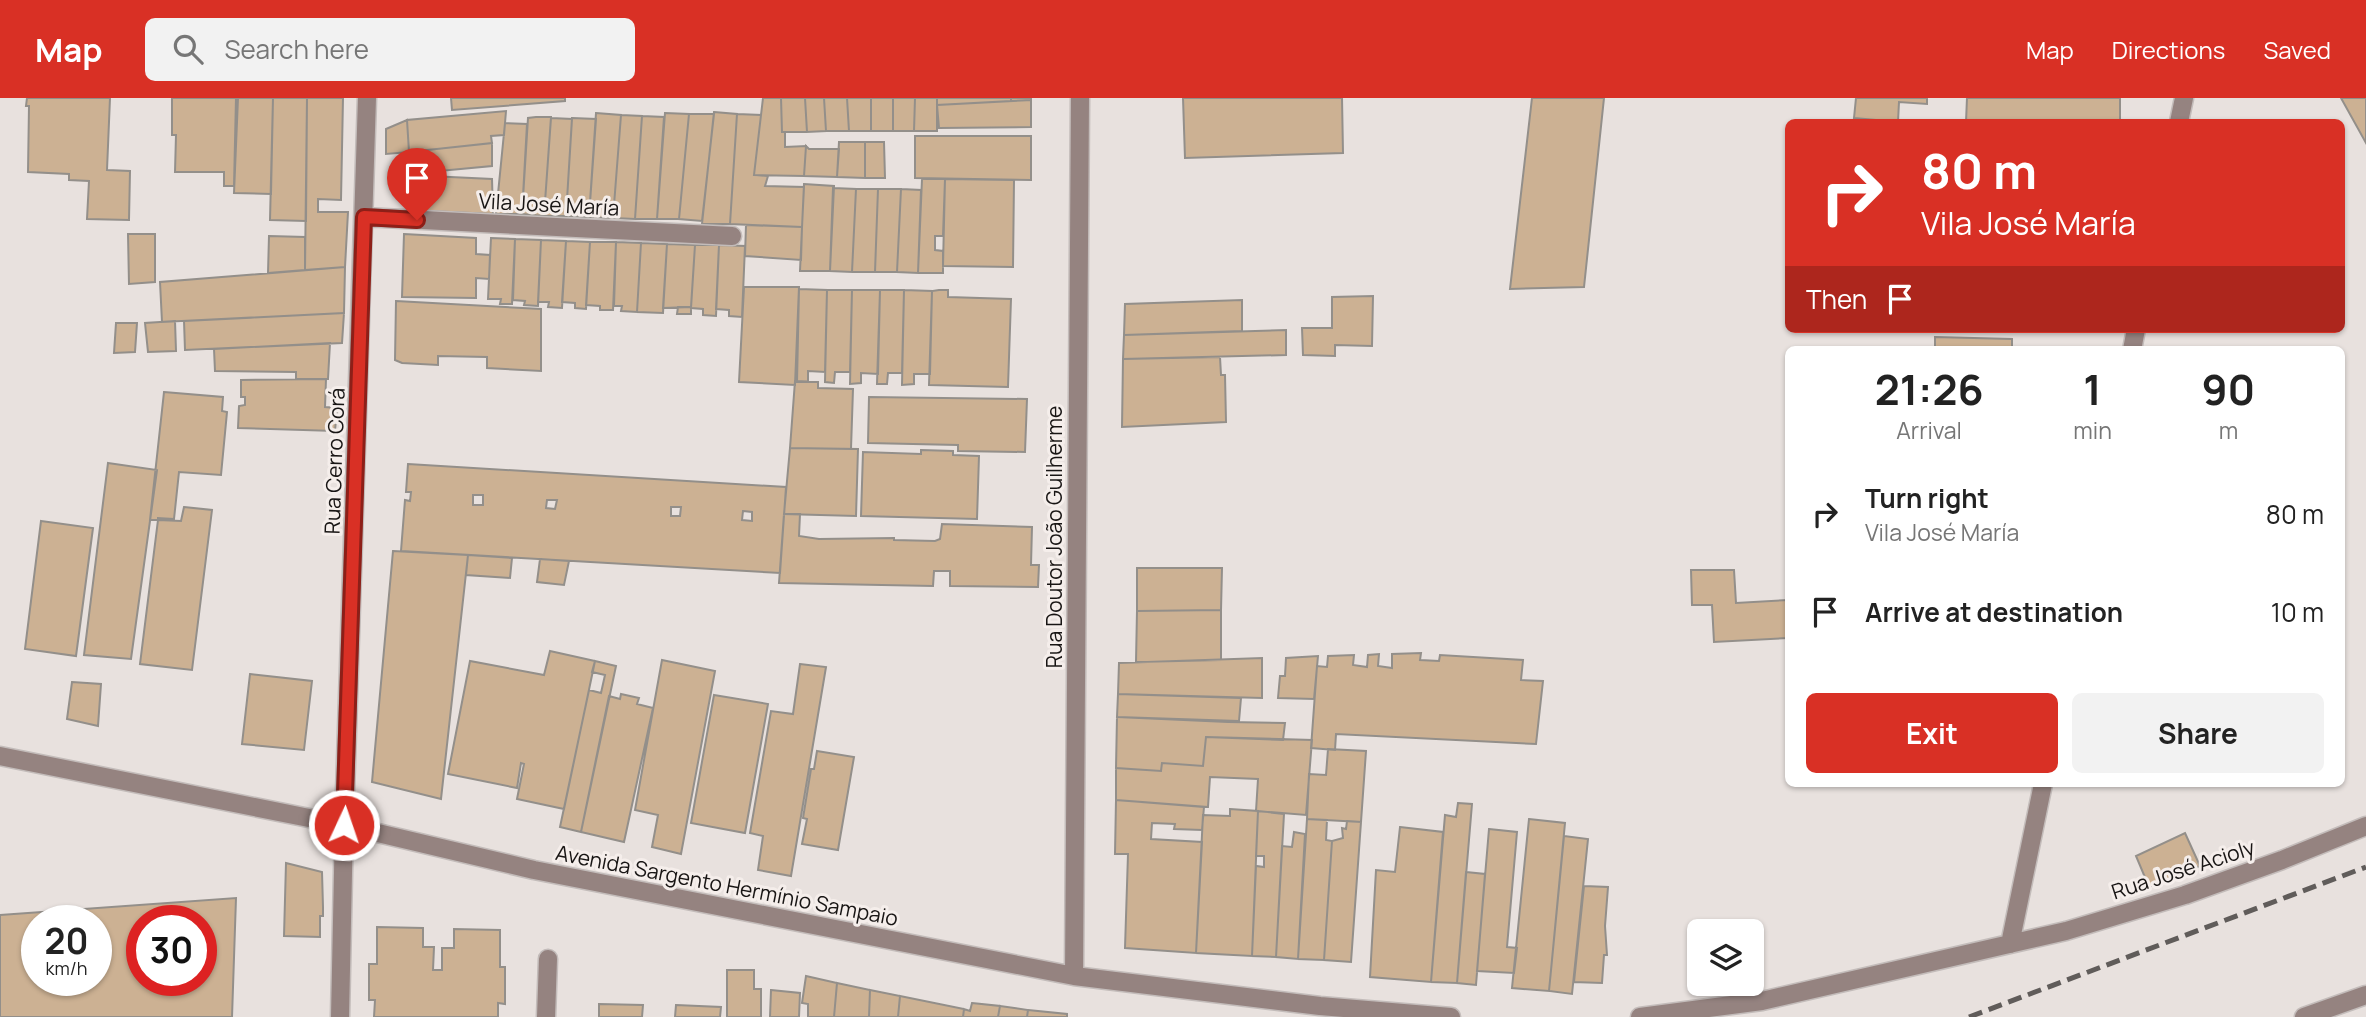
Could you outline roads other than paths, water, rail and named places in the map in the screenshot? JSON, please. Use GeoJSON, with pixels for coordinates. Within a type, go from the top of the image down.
{"type":"FeatureCollection","features":[{"type":"Feature","properties":{"kind":"street","name":"Rua Cerro Corá"},"geometry":{"type":"LineString","coordinates":[[340,1017],[368,98]]}},
{"type":"Feature","properties":{"kind":"street","name":"Rua Doutor João Guilherme"},"geometry":{"type":"LineString","coordinates":[[1074,976],[1080,98]]}},
{"type":"Feature","properties":{"kind":"street"},"geometry":{"type":"LineString","coordinates":[[2180,119],[2184,98]]}},
{"type":"Feature","properties":{"kind":"street","name":"Vila José María"},"geometry":{"type":"LineString","coordinates":[[364,217],[732,236]]}},
{"type":"Feature","properties":{"kind":"street","name":"Avenida Sargento Hermínio Sampaio"},"geometry":{"type":"LineString","coordinates":[[0,756],[344,825],[534,870],[1074,976],[1320,1006],[1451,1017]]}},
{"type":"Feature","properties":{"kind":"street"},"geometry":{"type":"LineString","coordinates":[[1640,1017],[1762,1001],[2010,944],[2042,787]]}},
{"type":"Feature","properties":{"kind":"street","name":"Rua José Acioly"},"geometry":{"type":"LineString","coordinates":[[2010,944],[2066,931],[2185,895],[2366,826]]}},
{"type":"Feature","properties":{"kind":"street"},"geometry":{"type":"LineString","coordinates":[[546,1017],[548,959]]}},
{"type":"Feature","properties":{"kind":"street"},"geometry":{"type":"LineString","coordinates":[[2304,1017],[2366,995]]}},
{"type":"Feature","properties":{"kind":"railway"},"geometry":{"type":"LineString","coordinates":[[1969,1017],[2366,867]]}}]}
